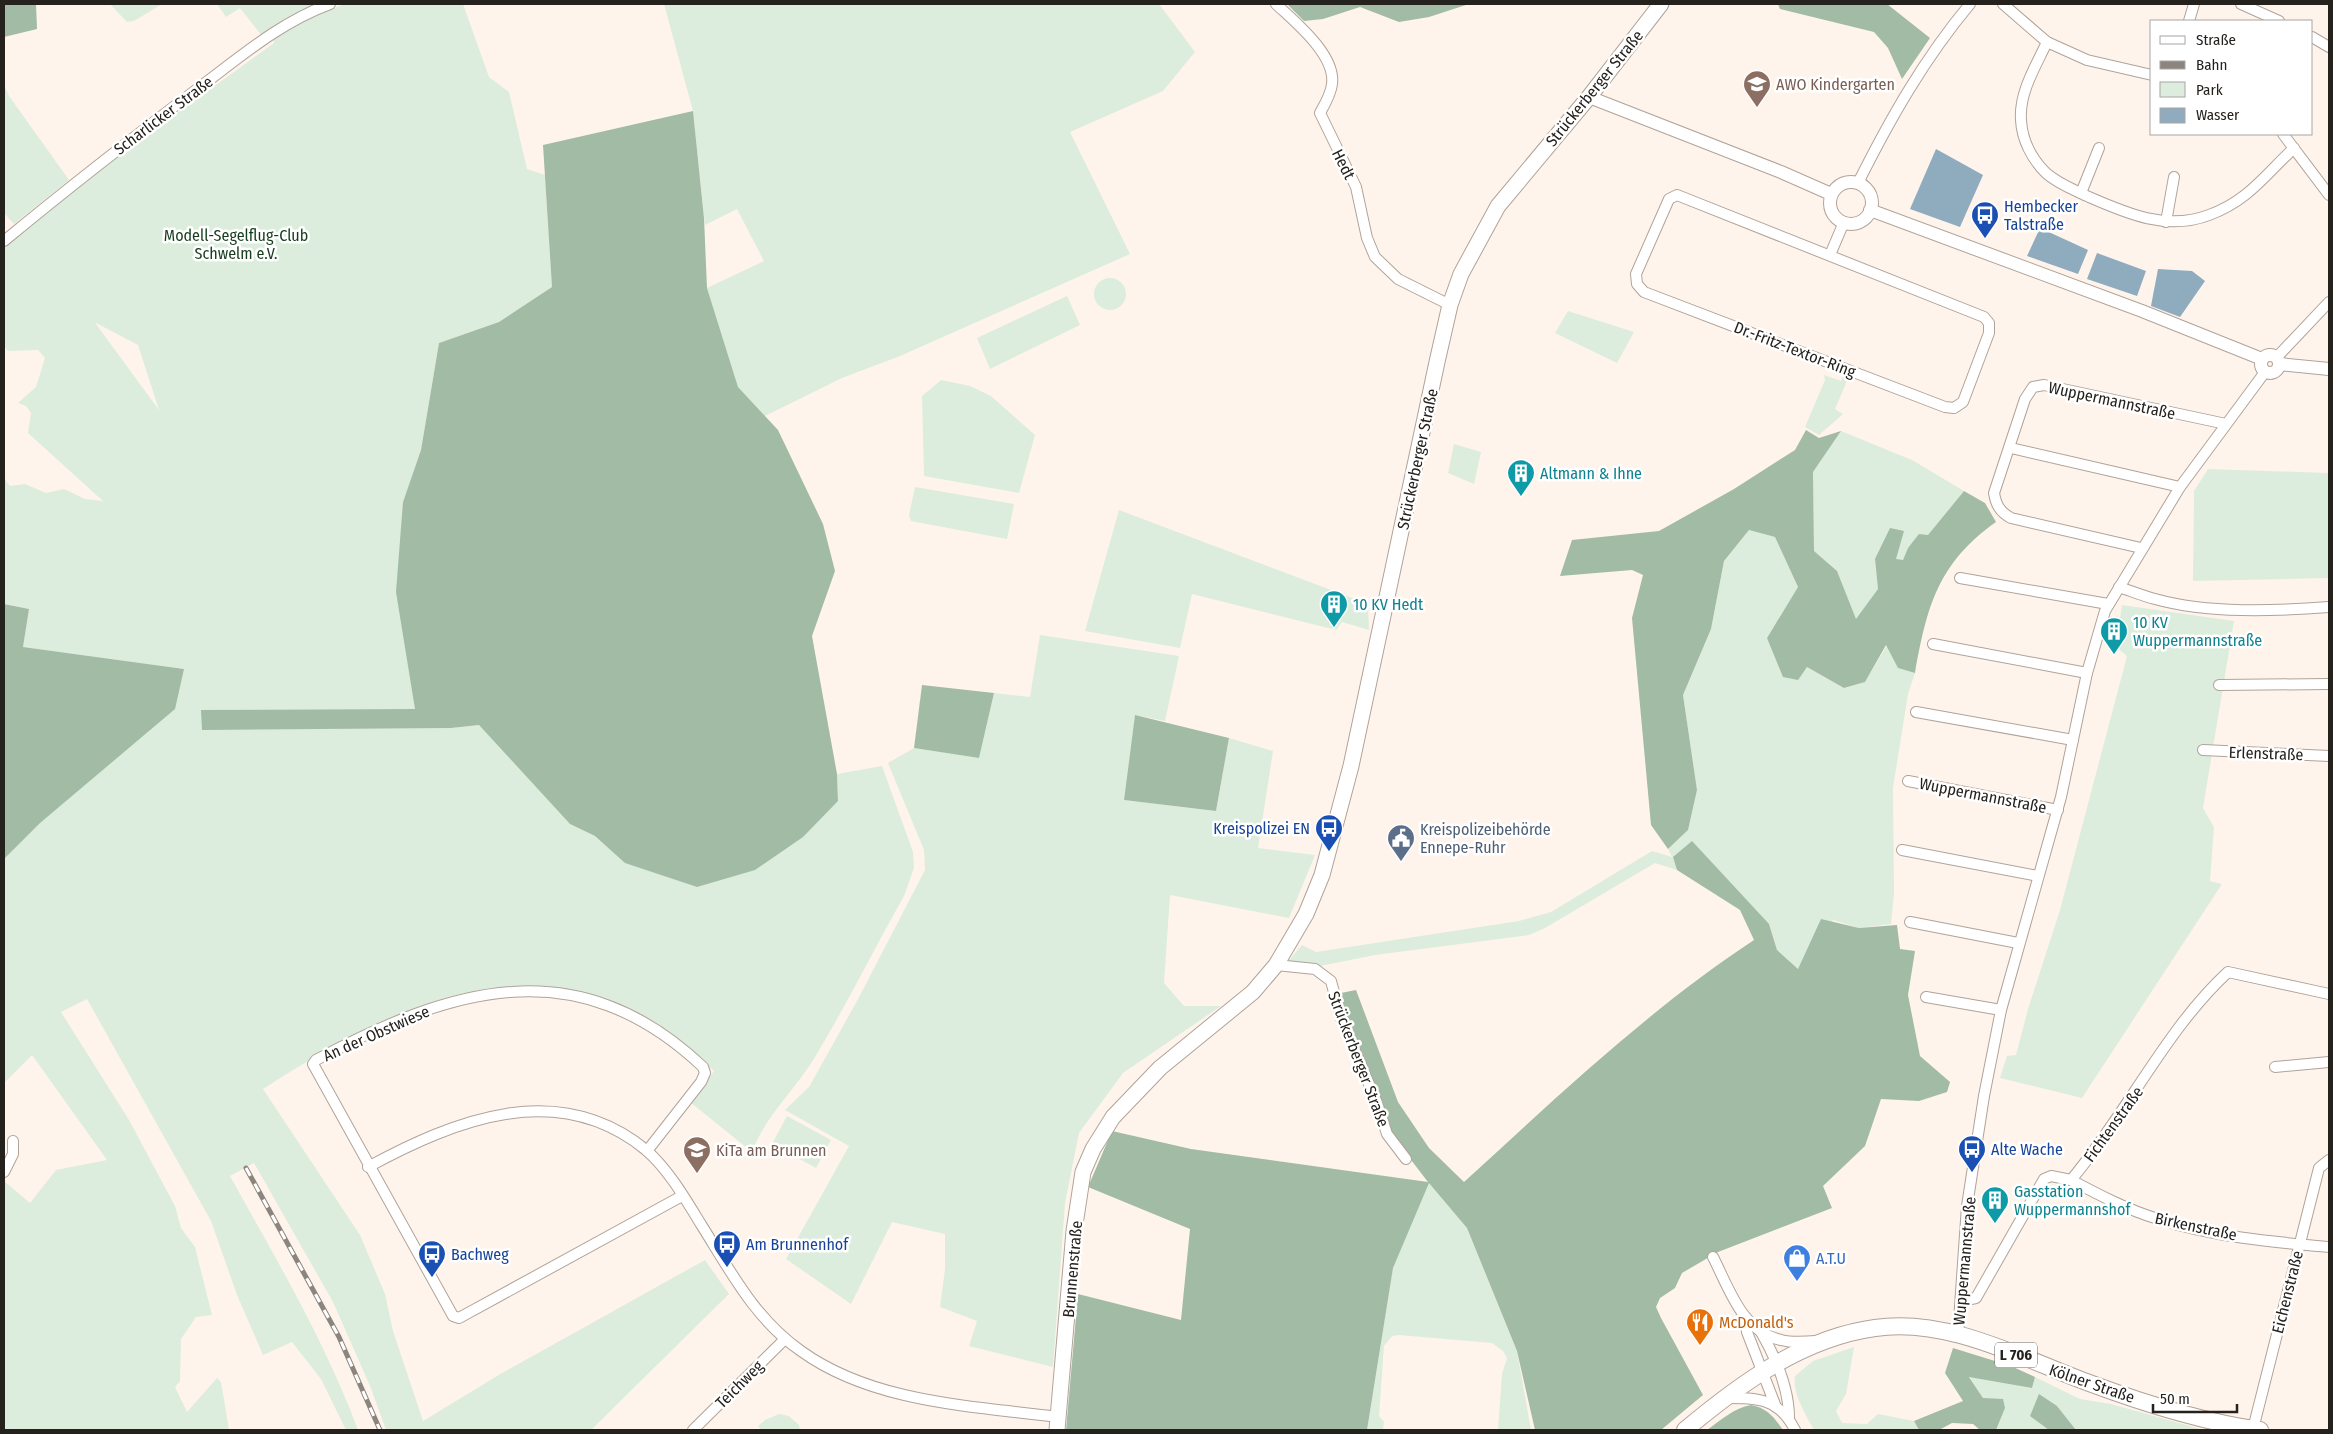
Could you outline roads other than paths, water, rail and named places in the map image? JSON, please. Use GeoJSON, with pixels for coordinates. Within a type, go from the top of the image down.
{"type":"FeatureCollection","features":[{"type":"Feature","properties":{"kind":"main road","name":"Strückerberger Straße"},"geometry":{"type":"LineString","coordinates":[[1113,1117],[1160,1068],[1253,992],[1276,965],[1306,914],[1333,839],[1351,766],[1450,304],[1461,274],[1498,206],[1589,97],[1661,4]]}},
{"type":"Feature","properties":{"kind":"main road","name":"Brunnenstraße"},"geometry":{"type":"LineString","coordinates":[[1058,1424],[1074,1232],[1083,1172],[1102,1132],[1113,1117]]}},
{"type":"Feature","properties":{"kind":"main road","name":"Kölner Straße"},"geometry":{"type":"LineString","coordinates":[[1685,1430],[1723,1398],[1776,1363],[1825,1341],[1856,1332],[1892,1327],[1916,1328],[1958,1335],[2131,1397],[2214,1421],[2256,1430]]}},
{"type":"Feature","properties":{"kind":"street","name":"Scharlicker Straße"},"geometry":{"type":"LineString","coordinates":[[4,240],[82,176],[264,39],[297,18],[330,4]]}},
{"type":"Feature","properties":{"kind":"street","name":"Hedt"},"geometry":{"type":"LineString","coordinates":[[1276,4],[1312,38],[1331,68],[1333,84],[1320,113],[1356,187],[1367,238],[1375,257],[1398,279],[1450,304]]}},
{"type":"Feature","properties":{"kind":"street"},"geometry":{"type":"LineString","coordinates":[[1858,184],[1885,129],[1914,78],[1942,37],[1970,4]]}},
{"type":"Feature","properties":{"kind":"street"},"geometry":{"type":"LineString","coordinates":[[2004,4],[2047,42],[2087,60],[2150,75]]}},
{"type":"Feature","properties":{"kind":"street"},"geometry":{"type":"LineString","coordinates":[[2190,20],[2194,4]]}},
{"type":"Feature","properties":{"kind":"street"},"geometry":{"type":"LineString","coordinates":[[2241,4],[2277,20]]}},
{"type":"Feature","properties":{"kind":"street"},"geometry":{"type":"LineString","coordinates":[[2313,37],[2329,47]]}},
{"type":"Feature","properties":{"kind":"street"},"geometry":{"type":"LineString","coordinates":[[2047,42],[2022,101],[2021,120],[2027,147],[2036,162],[2048,175],[2081,193],[2145,219],[2166,222],[2191,220],[2209,215],[2241,200],[2294,148]]}},
{"type":"Feature","properties":{"kind":"street"},"geometry":{"type":"LineString","coordinates":[[1589,97],[1781,172],[1832,194]]}},
{"type":"Feature","properties":{"kind":"street"},"geometry":{"type":"LineString","coordinates":[[2284,135],[2329,195]]}},
{"type":"Feature","properties":{"kind":"street"},"geometry":{"type":"LineString","coordinates":[[2081,193],[2099,148]]}},
{"type":"Feature","properties":{"kind":"street"},"geometry":{"type":"LineString","coordinates":[[2166,222],[2174,177]]}},
{"type":"Feature","properties":{"kind":"street"},"geometry":{"type":"LineString","coordinates":[[1848,182],[1858,184],[1867,190],[1870,196],[1870,210],[1861,221],[1854,223],[1844,222],[1838,219],[1830,208],[1832,194],[1841,184],[1848,182]]}},
{"type":"Feature","properties":{"kind":"street","name":"Dr.-Fritz-Textor-Ring"},"geometry":{"type":"LineString","coordinates":[[1677,195],[1830,255],[1988,320],[1989,333],[1965,398],[1960,406],[1945,407],[1644,292],[1635,280],[1669,199],[1677,195]]}},
{"type":"Feature","properties":{"kind":"street"},"geometry":{"type":"LineString","coordinates":[[1870,210],[2142,311],[2264,366],[2270,355],[2277,361],[2329,369]]}},
{"type":"Feature","properties":{"kind":"street"},"geometry":{"type":"LineString","coordinates":[[1830,255],[1844,222]]}},
{"type":"Feature","properties":{"kind":"street"},"geometry":{"type":"LineString","coordinates":[[2277,361],[2329,302]]}},
{"type":"Feature","properties":{"kind":"street","name":"Wuppermannstraße"},"geometry":{"type":"LineString","coordinates":[[1958,1335],[1961,1270],[1972,1173],[2000,1010],[2058,810],[2087,673],[2108,604],[2180,487],[2226,424],[2264,366]]}},
{"type":"Feature","properties":{"kind":"street","name":"Wuppermannstraße"},"geometry":{"type":"LineString","coordinates":[[2141,548],[2011,518],[2002,513],[1994,493],[2025,399],[2033,387],[2044,385],[2226,424]]}},
{"type":"Feature","properties":{"kind":"street"},"geometry":{"type":"LineString","coordinates":[[2010,448],[2180,487]]}},
{"type":"Feature","properties":{"kind":"street"},"geometry":{"type":"LineString","coordinates":[[1960,578],[2108,604]]}},
{"type":"Feature","properties":{"kind":"street"},"geometry":{"type":"LineString","coordinates":[[2118,587],[2156,600],[2189,605],[2267,609],[2329,607]]}},
{"type":"Feature","properties":{"kind":"street"},"geometry":{"type":"LineString","coordinates":[[1933,644],[2087,673]]}},
{"type":"Feature","properties":{"kind":"street"},"geometry":{"type":"LineString","coordinates":[[2219,686],[2329,684]]}},
{"type":"Feature","properties":{"kind":"street"},"geometry":{"type":"LineString","coordinates":[[1916,712],[2073,740]]}},
{"type":"Feature","properties":{"kind":"street","name":"Erlenstraße"},"geometry":{"type":"LineString","coordinates":[[2203,750],[2329,756]]}},
{"type":"Feature","properties":{"kind":"street","name":"Wuppermannstraße"},"geometry":{"type":"LineString","coordinates":[[1908,781],[2058,810]]}},
{"type":"Feature","properties":{"kind":"street"},"geometry":{"type":"LineString","coordinates":[[1902,850],[2038,876]]}},
{"type":"Feature","properties":{"kind":"street"},"geometry":{"type":"LineString","coordinates":[[1910,922],[2018,943]]}},
{"type":"Feature","properties":{"kind":"street","name":"Strückerberger Straße"},"geometry":{"type":"LineString","coordinates":[[1276,965],[1315,970],[1331,981],[1341,1018],[1377,1103],[1387,1134],[1406,1159]]}},
{"type":"Feature","properties":{"kind":"street","name":"Fichtenstraße"},"geometry":{"type":"LineString","coordinates":[[2071,1180],[2108,1133],[2171,1040],[2228,972],[2329,994]]}},
{"type":"Feature","properties":{"kind":"street","name":"An der Obstwiese"},"geometry":{"type":"LineString","coordinates":[[368,1166],[314,1070],[313,1064],[316,1060],[387,1024],[432,1008],[485,994],[523,991],[584,998],[613,1008],[668,1037],[703,1067],[705,1073],[701,1082],[647,1151]]}},
{"type":"Feature","properties":{"kind":"street"},"geometry":{"type":"LineString","coordinates":[[1926,997],[2000,1010]]}},
{"type":"Feature","properties":{"kind":"street"},"geometry":{"type":"LineString","coordinates":[[2275,1067],[2329,1062]]}},
{"type":"Feature","properties":{"kind":"street"},"geometry":{"type":"LineString","coordinates":[[682,1196],[459,1318],[453,1316],[368,1166],[444,1130],[490,1116],[520,1111],[563,1113],[600,1123],[616,1130],[647,1151],[669,1174],[752,1306],[801,1352],[864,1383],[953,1404],[1058,1424]]}},
{"type":"Feature","properties":{"kind":"street"},"geometry":{"type":"LineString","coordinates":[[4,1172],[14,1154],[13,1140]]}},
{"type":"Feature","properties":{"kind":"street","name":"Eichenstraße"},"geometry":{"type":"LineString","coordinates":[[2256,1430],[2299,1244],[2319,1168],[2329,1160]]}},
{"type":"Feature","properties":{"kind":"street"},"geometry":{"type":"LineString","coordinates":[[1961,1301],[1976,1298],[2044,1179],[2051,1176],[2071,1180]]}},
{"type":"Feature","properties":{"kind":"street","name":"Birkenstraße"},"geometry":{"type":"LineString","coordinates":[[2071,1180],[2099,1195],[2158,1219],[2217,1233],[2329,1247]]}},
{"type":"Feature","properties":{"kind":"street"},"geometry":{"type":"LineString","coordinates":[[1713,1257],[1746,1319],[1759,1330],[1781,1340],[1825,1341]]}},
{"type":"Feature","properties":{"kind":"street"},"geometry":{"type":"LineString","coordinates":[[1746,1319],[1747,1332],[1776,1407]]}},
{"type":"Feature","properties":{"kind":"street"},"geometry":{"type":"LineString","coordinates":[[1759,1330],[1776,1363],[1789,1401],[1789,1418],[1794,1430]]}},
{"type":"Feature","properties":{"kind":"street","name":"Teichweg"},"geometry":{"type":"LineString","coordinates":[[693,1430],[785,1339]]}},
{"type":"Feature","properties":{"kind":"street"},"geometry":{"type":"LineString","coordinates":[[1723,1398],[1756,1398],[1776,1407],[1789,1418]]}},
{"type":"Feature","properties":{"kind":"water"},"geometry":{"type":"Polygon","coordinates":[[[1936,149],[1983,175],[1960,227],[1910,209],[1936,149]]]}},
{"type":"Feature","properties":{"kind":"water"},"geometry":{"type":"Polygon","coordinates":[[[2040,228],[2088,250],[2078,274],[2027,256],[2040,228]]]}},
{"type":"Feature","properties":{"kind":"water"},"geometry":{"type":"Polygon","coordinates":[[[2097,253],[2146,271],[2137,296],[2087,279],[2097,253]]]}},
{"type":"Feature","properties":{"kind":"water"},"geometry":{"type":"Polygon","coordinates":[[[2158,269],[2192,271],[2205,281],[2180,317],[2151,306],[2158,269]]]}},
{"type":"Feature","properties":{"kind":"railway"},"geometry":{"type":"LineString","coordinates":[[246,1168],[339,1337],[380,1430]]}},
{"type":"Feature","properties":{"kind":"place","name":"AWO Kindergarten"},"geometry":{"type":"Point","coordinates":[1757,108]}},
{"type":"Feature","properties":{"kind":"place","name":"Hembecker Talstraße"},"geometry":{"type":"Point","coordinates":[1985,239]}},
{"type":"Feature","properties":{"kind":"place","name":"Altmann & Ihne"},"geometry":{"type":"Point","coordinates":[1521,497]}},
{"type":"Feature","properties":{"kind":"place","name":"10 KV Hedt"},"geometry":{"type":"Point","coordinates":[1334,628]}},
{"type":"Feature","properties":{"kind":"place","name":"10 KV Wuppermannstraße"},"geometry":{"type":"Point","coordinates":[2114,655]}},
{"type":"Feature","properties":{"kind":"place","name":"Kreispolizei EN"},"geometry":{"type":"Point","coordinates":[1329,852]}},
{"type":"Feature","properties":{"kind":"place","name":"Kreispolizeibehörde Ennepe-Ruhr"},"geometry":{"type":"Point","coordinates":[1401,862]}},
{"type":"Feature","properties":{"kind":"place","name":"Alte Wache"},"geometry":{"type":"Point","coordinates":[1972,1173]}},
{"type":"Feature","properties":{"kind":"place","name":"KiTa am Brunnen"},"geometry":{"type":"Point","coordinates":[697,1174]}},
{"type":"Feature","properties":{"kind":"place","name":"Gasstation Wuppermannshof"},"geometry":{"type":"Point","coordinates":[1995,1224]}},
{"type":"Feature","properties":{"kind":"place","name":"Am Brunnenhof"},"geometry":{"type":"Point","coordinates":[727,1268]}},
{"type":"Feature","properties":{"kind":"place","name":"Bachweg"},"geometry":{"type":"Point","coordinates":[432,1278]}},
{"type":"Feature","properties":{"kind":"place","name":"A.T.U"},"geometry":{"type":"Point","coordinates":[1797,1282]}},
{"type":"Feature","properties":{"kind":"place","name":"McDonald's"},"geometry":{"type":"Point","coordinates":[1700,1346]}},
{"type":"Feature","properties":{"kind":"park label","name":"Modell-Segelflug-Club Schwelm e.V."},"geometry":{"type":"Point","coordinates":[236,244]}}]}
